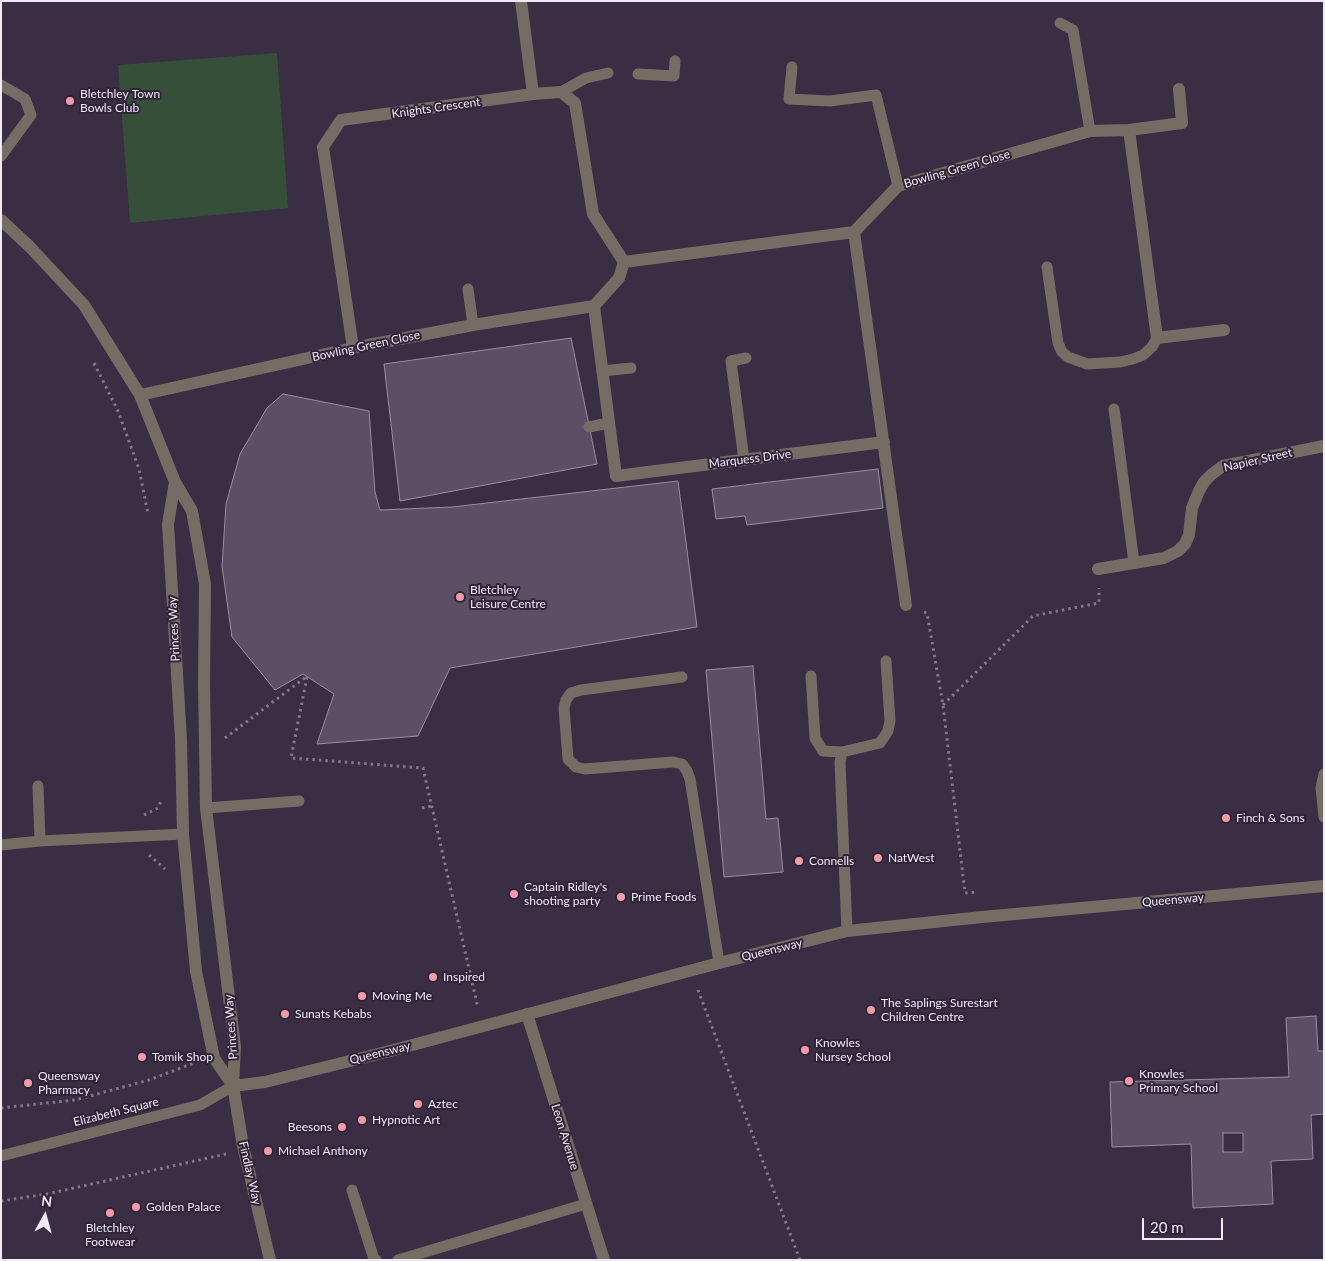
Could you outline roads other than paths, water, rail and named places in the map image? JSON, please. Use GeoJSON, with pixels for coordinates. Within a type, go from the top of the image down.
{"type":"FeatureCollection","features":[{"type":"Feature","properties":{"kind":"street"},"geometry":{"type":"LineString","coordinates":[[521,1],[533,94]]}},
{"type":"Feature","properties":{"kind":"street","name":"Bowling Green Close"},"geometry":{"type":"LineString","coordinates":[[854,232],[898,186],[1090,131],[1128,130],[1182,123],[1179,89]]}},
{"type":"Feature","properties":{"kind":"street"},"geometry":{"type":"LineString","coordinates":[[561,92],[574,103],[593,214],[624,262]]}},
{"type":"Feature","properties":{"kind":"street","name":"Knights Crescent"},"geometry":{"type":"LineString","coordinates":[[353,348],[323,147],[341,120],[533,94],[561,92]]}},
{"type":"Feature","properties":{"kind":"street"},"geometry":{"type":"LineString","coordinates":[[1128,130],[1157,338],[1224,330]]}},
{"type":"Feature","properties":{"kind":"street","name":"Princes Way"},"geometry":{"type":"LineString","coordinates":[[1,220],[30,247],[84,305],[140,395],[175,482],[192,512],[205,584],[204,712],[206,808],[235,1041],[233,1086]]}},
{"type":"Feature","properties":{"kind":"street"},"geometry":{"type":"LineString","coordinates":[[624,262],[854,232],[906,605]]}},
{"type":"Feature","properties":{"kind":"street"},"geometry":{"type":"LineString","coordinates":[[609,423],[594,306],[619,278],[624,262]]}},
{"type":"Feature","properties":{"kind":"street","name":"Bowling Green Close"},"geometry":{"type":"LineString","coordinates":[[140,395],[353,348],[473,325],[594,306]]}},
{"type":"Feature","properties":{"kind":"street","name":"Marquess Drive"},"geometry":{"type":"LineString","coordinates":[[609,423],[616,476],[884,442]]}},
{"type":"Feature","properties":{"kind":"street","name":"Napier Street"},"geometry":{"type":"LineString","coordinates":[[1098,568],[1164,558],[1178,551],[1185,544],[1189,534],[1192,508],[1198,490],[1212,474],[1223,466],[1324,446]]}},
{"type":"Feature","properties":{"kind":"street","name":"Princes Way"},"geometry":{"type":"LineString","coordinates":[[175,482],[168,524],[181,740],[183,834],[196,972],[214,1058],[233,1086]]}},
{"type":"Feature","properties":{"kind":"street","name":"Queensway"},"geometry":{"type":"LineString","coordinates":[[233,1086],[265,1082],[847,931],[1324,886]]}},
{"type":"Feature","properties":{"kind":"street","name":"Leon Avenue"},"geometry":{"type":"LineString","coordinates":[[527,1014],[604,1260]]}},
{"type":"Feature","properties":{"kind":"street","name":"Findlay Way"},"geometry":{"type":"LineString","coordinates":[[233,1086],[243,1146],[270,1260]]}},
{"type":"Feature","properties":{"kind":"lane"},"geometry":{"type":"LineString","coordinates":[[1060,23],[1073,30],[1090,131]]}},
{"type":"Feature","properties":{"kind":"lane"},"geometry":{"type":"LineString","coordinates":[[638,74],[674,76],[675,61]]}},
{"type":"Feature","properties":{"kind":"lane"},"geometry":{"type":"LineString","coordinates":[[792,67],[789,99],[830,101],[876,95],[898,186]]}},
{"type":"Feature","properties":{"kind":"lane"},"geometry":{"type":"LineString","coordinates":[[561,92],[586,78],[608,74]]}},
{"type":"Feature","properties":{"kind":"lane"},"geometry":{"type":"LineString","coordinates":[[1,85],[24,99],[31,115],[1,156]]}},
{"type":"Feature","properties":{"kind":"lane"},"geometry":{"type":"LineString","coordinates":[[1047,267],[1058,343],[1062,352],[1068,357],[1087,364],[1133,360],[1143,355],[1152,347],[1157,338]]}},
{"type":"Feature","properties":{"kind":"lane"},"geometry":{"type":"LineString","coordinates":[[468,289],[473,325]]}},
{"type":"Feature","properties":{"kind":"lane"},"geometry":{"type":"LineString","coordinates":[[744,460],[731,361],[746,358]]}},
{"type":"Feature","properties":{"kind":"lane"},"geometry":{"type":"LineString","coordinates":[[602,371],[631,368]]}},
{"type":"Feature","properties":{"kind":"lane"},"geometry":{"type":"LineString","coordinates":[[1114,409],[1134,563]]}},
{"type":"Feature","properties":{"kind":"lane"},"geometry":{"type":"LineString","coordinates":[[589,427],[609,423]]}},
{"type":"Feature","properties":{"kind":"lane"},"geometry":{"type":"LineString","coordinates":[[810,676],[815,738],[823,751],[842,752],[880,743],[888,731],[890,721],[886,661]]}},
{"type":"Feature","properties":{"kind":"lane"},"geometry":{"type":"LineString","coordinates":[[682,677],[581,690],[571,693],[566,700],[564,708],[568,759],[576,767],[585,769],[673,762],[682,764],[690,779],[719,963]]}},
{"type":"Feature","properties":{"kind":"lane"},"geometry":{"type":"LineString","coordinates":[[842,752],[840,762],[847,931]]}},
{"type":"Feature","properties":{"kind":"lane"},"geometry":{"type":"LineString","coordinates":[[1324,774],[1321,788],[1324,817]]}},
{"type":"Feature","properties":{"kind":"lane"},"geometry":{"type":"LineString","coordinates":[[38,786],[40,841]]}},
{"type":"Feature","properties":{"kind":"lane"},"geometry":{"type":"LineString","coordinates":[[206,808],[299,801]]}},
{"type":"Feature","properties":{"kind":"lane"},"geometry":{"type":"LineString","coordinates":[[1,845],[40,841],[183,834]]}},
{"type":"Feature","properties":{"kind":"lane","name":"Elizabeth Square"},"geometry":{"type":"LineString","coordinates":[[1,1156],[200,1106],[233,1086]]}},
{"type":"Feature","properties":{"kind":"lane"},"geometry":{"type":"LineString","coordinates":[[352,1190],[374,1259],[376,1260]]}},
{"type":"Feature","properties":{"kind":"lane"},"geometry":{"type":"LineString","coordinates":[[398,1260],[586,1204]]}},
{"type":"Feature","properties":{"kind":"place","name":"Bletchley Town Bowls Club"},"geometry":{"type":"Point","coordinates":[70,101]}},
{"type":"Feature","properties":{"kind":"place","name":"Bletchley Leisure Centre"},"geometry":{"type":"Point","coordinates":[460,597]}},
{"type":"Feature","properties":{"kind":"place","name":"Finch & Sons"},"geometry":{"type":"Point","coordinates":[1226,818]}},
{"type":"Feature","properties":{"kind":"place","name":"NatWest"},"geometry":{"type":"Point","coordinates":[878,858]}},
{"type":"Feature","properties":{"kind":"place","name":"Connells"},"geometry":{"type":"Point","coordinates":[799,861]}},
{"type":"Feature","properties":{"kind":"place","name":"Captain Ridley's shooting party"},"geometry":{"type":"Point","coordinates":[514,894]}},
{"type":"Feature","properties":{"kind":"place","name":"Prime Foods"},"geometry":{"type":"Point","coordinates":[621,897]}},
{"type":"Feature","properties":{"kind":"place","name":"Inspired"},"geometry":{"type":"Point","coordinates":[433,977]}},
{"type":"Feature","properties":{"kind":"place","name":"Moving Me"},"geometry":{"type":"Point","coordinates":[362,996]}},
{"type":"Feature","properties":{"kind":"place","name":"The Saplings Surestart Children Centre"},"geometry":{"type":"Point","coordinates":[871,1010]}},
{"type":"Feature","properties":{"kind":"place","name":"Sunats Kebabs"},"geometry":{"type":"Point","coordinates":[285,1014]}},
{"type":"Feature","properties":{"kind":"place","name":"Knowles Nursey School"},"geometry":{"type":"Point","coordinates":[805,1050]}},
{"type":"Feature","properties":{"kind":"place","name":"Tomik Shop"},"geometry":{"type":"Point","coordinates":[142,1057]}},
{"type":"Feature","properties":{"kind":"place","name":"Knowles Primary School"},"geometry":{"type":"Point","coordinates":[1129,1081]}},
{"type":"Feature","properties":{"kind":"place","name":"Queensway Pharmacy"},"geometry":{"type":"Point","coordinates":[28,1083]}},
{"type":"Feature","properties":{"kind":"place","name":"Aztec"},"geometry":{"type":"Point","coordinates":[418,1104]}},
{"type":"Feature","properties":{"kind":"place","name":"Hypnotic Art"},"geometry":{"type":"Point","coordinates":[362,1120]}},
{"type":"Feature","properties":{"kind":"place","name":"Beesons"},"geometry":{"type":"Point","coordinates":[342,1127]}},
{"type":"Feature","properties":{"kind":"place","name":"Michael Anthony"},"geometry":{"type":"Point","coordinates":[268,1151]}},
{"type":"Feature","properties":{"kind":"place","name":"Golden Palace"},"geometry":{"type":"Point","coordinates":[136,1207]}},
{"type":"Feature","properties":{"kind":"place","name":"Bletchley Footwear"},"geometry":{"type":"Point","coordinates":[110,1213]}}]}
